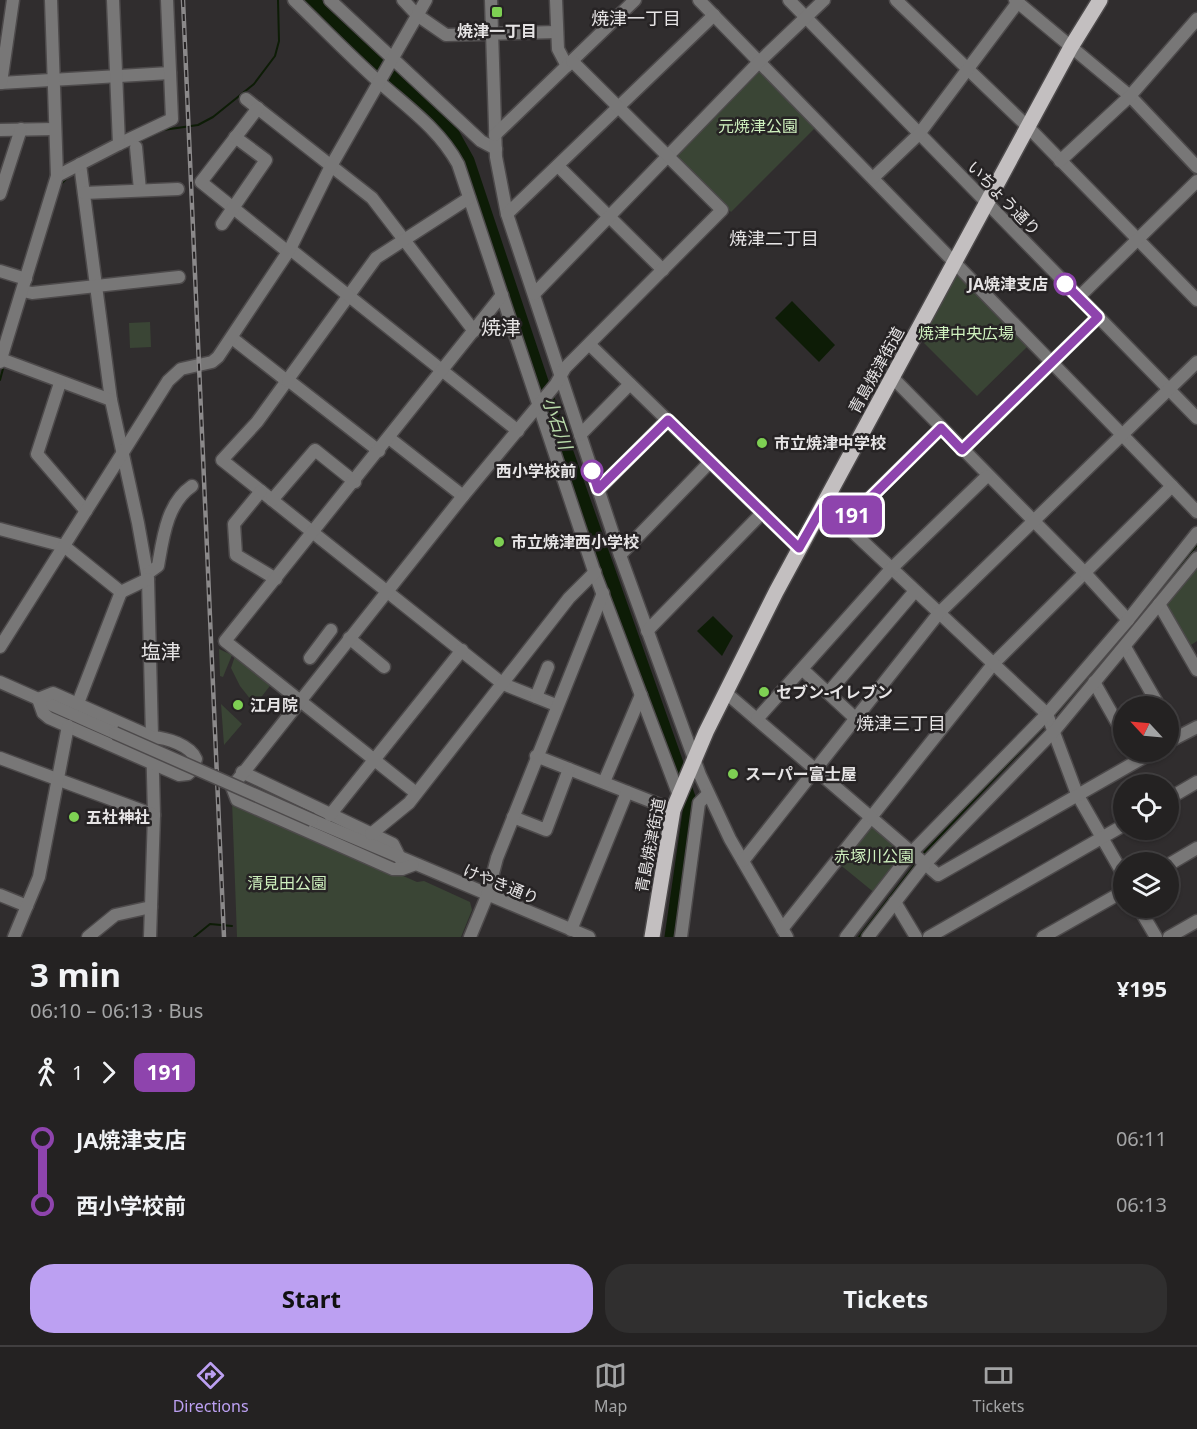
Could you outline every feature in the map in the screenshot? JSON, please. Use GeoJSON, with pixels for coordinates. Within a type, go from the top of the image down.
{"type":"FeatureCollection","features":[{"type":"Feature","properties":{"kind":"main road","name":"青島焼津街道"},"geometry":{"type":"LineString","coordinates":[[652,937],[673,810],[678,793],[725,692],[799,548],[1071,47],[1100,0]]}},
{"type":"Feature","properties":{"kind":"street"},"geometry":{"type":"LineString","coordinates":[[13,0],[0,83],[170,73]]}},
{"type":"Feature","properties":{"kind":"street"},"geometry":{"type":"LineString","coordinates":[[51,0],[57,176],[24,285],[4,338],[0,361],[111,400]]}},
{"type":"Feature","properties":{"kind":"street"},"geometry":{"type":"LineString","coordinates":[[113,0],[118,76],[119,144]]}},
{"type":"Feature","properties":{"kind":"street"},"geometry":{"type":"LineString","coordinates":[[57,176],[172,119],[167,0]]}},
{"type":"Feature","properties":{"kind":"street"},"geometry":{"type":"LineString","coordinates":[[294,0],[418,114],[446,145],[458,164],[596,575],[678,793]]}},
{"type":"Feature","properties":{"kind":"street"},"geometry":{"type":"LineString","coordinates":[[330,0],[481,141],[496,149]]}},
{"type":"Feature","properties":{"kind":"street"},"geometry":{"type":"LineString","coordinates":[[403,0],[417,15],[446,34],[557,32]]}},
{"type":"Feature","properties":{"kind":"street"},"geometry":{"type":"LineString","coordinates":[[0,647],[172,375],[187,366],[212,362],[232,338],[289,250],[378,79],[426,0]]}},
{"type":"Feature","properties":{"kind":"street"},"geometry":{"type":"LineString","coordinates":[[491,0],[496,149],[499,178],[507,214],[691,764],[785,933],[870,818],[993,663],[1172,486]]}},
{"type":"Feature","properties":{"kind":"street"},"geometry":{"type":"LineString","coordinates":[[242,772],[393,844],[407,862],[402,869],[393,869],[237,800],[232,786],[242,772],[299,699],[539,405],[565,368],[722,210],[558,49],[556,0]]}},
{"type":"Feature","properties":{"kind":"street"},"geometry":{"type":"LineString","coordinates":[[495,135],[635,0]]}},
{"type":"Feature","properties":{"kind":"street"},"geometry":{"type":"LineString","coordinates":[[699,0],[1197,512]]}},
{"type":"Feature","properties":{"kind":"street","name":"いちょう通り"},"geometry":{"type":"LineString","coordinates":[[789,0],[1197,418]]}},
{"type":"Feature","properties":{"kind":"street"},"geometry":{"type":"LineString","coordinates":[[534,294],[759,62],[824,0]]}},
{"type":"Feature","properties":{"kind":"street"},"geometry":{"type":"LineString","coordinates":[[896,0],[1028,127],[1197,300]]}},
{"type":"Feature","properties":{"kind":"street"},"geometry":{"type":"LineString","coordinates":[[873,178],[919,134],[1017,1],[1130,96],[1195,161]]}},
{"type":"Feature","properties":{"kind":"street"},"geometry":{"type":"LineString","coordinates":[[507,214],[714,15]]}},
{"type":"Feature","properties":{"kind":"street"},"geometry":{"type":"LineString","coordinates":[[1060,161],[1130,96],[1197,19]]}},
{"type":"Feature","properties":{"kind":"street"},"geometry":{"type":"LineString","coordinates":[[246,99],[372,198],[474,331]]}},
{"type":"Feature","properties":{"kind":"street"},"geometry":{"type":"LineString","coordinates":[[258,108],[201,182],[518,430]]}},
{"type":"Feature","properties":{"kind":"street"},"geometry":{"type":"LineString","coordinates":[[0,194],[21,129]]}},
{"type":"Feature","properties":{"kind":"street"},"geometry":{"type":"LineString","coordinates":[[0,130],[54,129]]}},
{"type":"Feature","properties":{"kind":"street"},"geometry":{"type":"LineString","coordinates":[[222,224],[266,160],[235,137]]}},
{"type":"Feature","properties":{"kind":"street"},"geometry":{"type":"LineString","coordinates":[[136,147],[140,190]]}},
{"type":"Feature","properties":{"kind":"street"},"geometry":{"type":"LineString","coordinates":[[80,164],[94,288],[111,400],[147,577],[154,814],[150,937]]}},
{"type":"Feature","properties":{"kind":"street"},"geometry":{"type":"LineString","coordinates":[[558,165],[663,270]]}},
{"type":"Feature","properties":{"kind":"street"},"geometry":{"type":"LineString","coordinates":[[1078,297],[1197,182]]}},
{"type":"Feature","properties":{"kind":"street"},"geometry":{"type":"LineString","coordinates":[[84,193],[178,189]]}},
{"type":"Feature","properties":{"kind":"street"},"geometry":{"type":"LineString","coordinates":[[213,470],[257,422],[376,258],[469,198]]}},
{"type":"Feature","properties":{"kind":"street"},"geometry":{"type":"LineString","coordinates":[[0,271],[24,285],[32,293],[179,277]]}},
{"type":"Feature","properties":{"kind":"street"},"geometry":{"type":"LineString","coordinates":[[416,793],[225,641],[355,482],[502,295]]}},
{"type":"Feature","properties":{"kind":"street"},"geometry":{"type":"LineString","coordinates":[[962,450],[1098,317]]}},
{"type":"Feature","properties":{"kind":"street"},"geometry":{"type":"LineString","coordinates":[[232,338],[379,451]]}},
{"type":"Feature","properties":{"kind":"street"},"geometry":{"type":"LineString","coordinates":[[590,345],[799,548]]}},
{"type":"Feature","properties":{"kind":"street"},"geometry":{"type":"LineString","coordinates":[[743,861],[939,614],[1197,362]]}},
{"type":"Feature","properties":{"kind":"street"},"geometry":{"type":"LineString","coordinates":[[892,377],[1085,573],[1128,620]]}},
{"type":"Feature","properties":{"kind":"street"},"geometry":{"type":"LineString","coordinates":[[60,382],[37,454],[86,512]]}},
{"type":"Feature","properties":{"kind":"street"},"geometry":{"type":"LineString","coordinates":[[580,435],[630,384]]}},
{"type":"Feature","properties":{"kind":"street"},"geometry":{"type":"LineString","coordinates":[[598,489],[668,420]]}},
{"type":"Feature","properties":{"kind":"street"},"geometry":{"type":"LineString","coordinates":[[844,524],[941,428]]}},
{"type":"Feature","properties":{"kind":"street"},"geometry":{"type":"LineString","coordinates":[[389,438],[463,496]]}},
{"type":"Feature","properties":{"kind":"street"},"geometry":{"type":"LineString","coordinates":[[272,500],[315,450],[355,482]]}},
{"type":"Feature","properties":{"kind":"street"},"geometry":{"type":"LineString","coordinates":[[222,460],[505,684],[556,705]]}},
{"type":"Feature","properties":{"kind":"street"},"geometry":{"type":"LineString","coordinates":[[620,555],[710,462]]}},
{"type":"Feature","properties":{"kind":"street"},"geometry":{"type":"LineString","coordinates":[[757,719],[891,569],[987,476]]}},
{"type":"Feature","properties":{"kind":"street"},"geometry":{"type":"LineString","coordinates":[[78,703],[121,592],[147,577],[158,566],[163,538],[178,497],[192,486]]}},
{"type":"Feature","properties":{"kind":"street"},"geometry":{"type":"LineString","coordinates":[[261,491],[234,524],[236,555],[276,579]]}},
{"type":"Feature","properties":{"kind":"street"},"geometry":{"type":"LineString","coordinates":[[824,504],[993,663],[1051,722],[1077,794],[1113,856]]}},
{"type":"Feature","properties":{"kind":"street"},"geometry":{"type":"LineString","coordinates":[[647,631],[763,512]]}},
{"type":"Feature","properties":{"kind":"street"},"geometry":{"type":"LineString","coordinates":[[0,529],[64,546],[121,592]]}},
{"type":"Feature","properties":{"kind":"street"},"geometry":{"type":"LineString","coordinates":[[868,937],[895,902],[918,859],[1051,722],[1197,533]]}},
{"type":"Feature","properties":{"kind":"street"},"geometry":{"type":"LineString","coordinates":[[846,937],[1051,722],[1094,682],[1197,558]]}},
{"type":"Feature","properties":{"kind":"street"},"geometry":{"type":"LineString","coordinates":[[371,834],[397,814],[416,793],[505,684],[578,588],[596,575]]}},
{"type":"Feature","properties":{"kind":"street"},"geometry":{"type":"LineString","coordinates":[[828,693],[915,591]]}},
{"type":"Feature","properties":{"kind":"street"},"geometry":{"type":"LineString","coordinates":[[470,937],[487,896],[496,858],[603,593]]}},
{"type":"Feature","properties":{"kind":"street"},"geometry":{"type":"LineString","coordinates":[[1159,604],[1192,650],[1197,670]]}},
{"type":"Feature","properties":{"kind":"street"},"geometry":{"type":"LineString","coordinates":[[310,657],[331,630]]}},
{"type":"Feature","properties":{"kind":"street"},"geometry":{"type":"LineString","coordinates":[[349,638],[384,667]]}},
{"type":"Feature","properties":{"kind":"street"},"geometry":{"type":"LineString","coordinates":[[1125,647],[1153,696]]}},
{"type":"Feature","properties":{"kind":"street"},"geometry":{"type":"LineString","coordinates":[[299,649],[324,669]]}},
{"type":"Feature","properties":{"kind":"street"},"geometry":{"type":"LineString","coordinates":[[330,815],[462,650]]}},
{"type":"Feature","properties":{"kind":"street"},"geometry":{"type":"LineString","coordinates":[[536,697],[548,667]]}},
{"type":"Feature","properties":{"kind":"street"},"geometry":{"type":"LineString","coordinates":[[802,669],[855,718]]}},
{"type":"Feature","properties":{"kind":"street"},"geometry":{"type":"LineString","coordinates":[[0,682],[38,699],[56,693],[152,737],[164,738],[189,749],[196,759],[192,770],[184,775],[45,716],[38,699]]}},
{"type":"Feature","properties":{"kind":"street"},"geometry":{"type":"LineString","coordinates":[[1094,682],[1113,716]]}},
{"type":"Feature","properties":{"kind":"street"},"geometry":{"type":"LineString","coordinates":[[725,692],[938,875],[1077,794],[1126,762]]}},
{"type":"Feature","properties":{"kind":"street"},"geometry":{"type":"LineString","coordinates":[[604,782],[641,695]]}},
{"type":"Feature","properties":{"kind":"street","name":"けやき通り"},"geometry":{"type":"LineString","coordinates":[[38,699],[566,931],[589,937]]}},
{"type":"Feature","properties":{"kind":"street"},"geometry":{"type":"LineString","coordinates":[[14,937],[42,866],[68,726]]}},
{"type":"Feature","properties":{"kind":"street"},"geometry":{"type":"LineString","coordinates":[[1179,737],[1197,727]]}},
{"type":"Feature","properties":{"kind":"street"},"geometry":{"type":"LineString","coordinates":[[537,756],[673,810]]}},
{"type":"Feature","properties":{"kind":"street"},"geometry":{"type":"LineString","coordinates":[[0,758],[154,814]]}},
{"type":"Feature","properties":{"kind":"street"},"geometry":{"type":"LineString","coordinates":[[513,817],[546,831],[569,769]]}},
{"type":"Feature","properties":{"kind":"street"},"geometry":{"type":"LineString","coordinates":[[1179,793],[1197,782]]}},
{"type":"Feature","properties":{"kind":"street"},"geometry":{"type":"LineString","coordinates":[[566,931],[627,792]]}},
{"type":"Feature","properties":{"kind":"street"},"geometry":{"type":"LineString","coordinates":[[681,937],[699,803],[708,794]]}},
{"type":"Feature","properties":{"kind":"street"},"geometry":{"type":"LineString","coordinates":[[929,937],[1113,831]]}},
{"type":"Feature","properties":{"kind":"street"},"geometry":{"type":"LineString","coordinates":[[1179,859],[1197,848]]}},
{"type":"Feature","properties":{"kind":"street"},"geometry":{"type":"LineString","coordinates":[[0,895],[27,906]]}},
{"type":"Feature","properties":{"kind":"street"},"geometry":{"type":"LineString","coordinates":[[1043,937],[1113,897]]}},
{"type":"Feature","properties":{"kind":"street"},"geometry":{"type":"LineString","coordinates":[[895,902],[916,937]]}},
{"type":"Feature","properties":{"kind":"street"},"geometry":{"type":"LineString","coordinates":[[88,937],[115,915],[152,908]]}},
{"type":"Feature","properties":{"kind":"street"},"geometry":{"type":"LineString","coordinates":[[1145,918],[1156,937]]}},
{"type":"Feature","properties":{"kind":"street"},"geometry":{"type":"LineString","coordinates":[[1169,937],[1197,921]]}},
{"type":"Feature","properties":{"kind":"green space","name":"元焼津公園"},"geometry":{"type":"Polygon","coordinates":[[[759,67],[817,126],[731,212],[673,156],[759,67]]]}},
{"type":"Feature","properties":{"kind":"green space","name":"焼津中央広場"},"geometry":{"type":"Polygon","coordinates":[[[957,272],[1029,345],[977,396],[921,340],[957,272]]]}},
{"type":"Feature","properties":{"kind":"green space"},"geometry":{"type":"Polygon","coordinates":[[[150,322],[151,347],[130,348],[129,323],[150,322]]]}},
{"type":"Feature","properties":{"kind":"green space"},"geometry":{"type":"Polygon","coordinates":[[[1197,562],[1197,641],[1191,645],[1186,643],[1164,606],[1197,562]]]}},
{"type":"Feature","properties":{"kind":"green space"},"geometry":{"type":"Polygon","coordinates":[[[219,649],[232,655],[223,677],[220,676],[219,649]]]}},
{"type":"Feature","properties":{"kind":"green space"},"geometry":{"type":"Polygon","coordinates":[[[236,653],[273,682],[255,705],[240,686],[231,668],[236,653]]]}},
{"type":"Feature","properties":{"kind":"green space"},"geometry":{"type":"Polygon","coordinates":[[[221,704],[242,724],[224,745],[221,704]]]}},
{"type":"Feature","properties":{"kind":"green space","name":"清見田公園"},"geometry":{"type":"Polygon","coordinates":[[[232,801],[417,882],[424,881],[470,902],[472,910],[461,937],[237,937],[232,801]]]}},
{"type":"Feature","properties":{"kind":"green space","name":"赤塚川公園"},"geometry":{"type":"Polygon","coordinates":[[[872,824],[905,852],[876,894],[838,863],[872,824]]]}},
{"type":"Feature","properties":{"kind":"shaded area"},"geometry":{"type":"Polygon","coordinates":[[[792,301],[835,345],[819,362],[775,318],[792,301]]]}},
{"type":"Feature","properties":{"kind":"shaded area"},"geometry":{"type":"Polygon","coordinates":[[[713,616],[733,636],[722,656],[697,631],[713,616]]]}},
{"type":"Feature","properties":{"kind":"waterway"},"geometry":{"type":"LineString","coordinates":[[138,142],[163,130],[198,125],[213,117],[254,84],[275,56],[279,41],[278,0]]}},
{"type":"Feature","properties":{"kind":"waterway","name":"小石川"},"geometry":{"type":"LineString","coordinates":[[311,0],[435,114],[452,134],[467,161],[541,382],[691,806],[672,937]]}},
{"type":"Feature","properties":{"kind":"waterway"},"geometry":{"type":"LineString","coordinates":[[116,152],[133,144]]}},
{"type":"Feature","properties":{"kind":"waterway"},"geometry":{"type":"LineString","coordinates":[[60,185],[69,176]]}},
{"type":"Feature","properties":{"kind":"waterway"},"geometry":{"type":"LineString","coordinates":[[0,380],[4,365]]}},
{"type":"Feature","properties":{"kind":"waterway"},"geometry":{"type":"LineString","coordinates":[[1135,621],[1197,545]]}},
{"type":"Feature","properties":{"kind":"waterway","name":"小石川"},"geometry":{"type":"LineString","coordinates":[[600,573],[606,569]]}},
{"type":"Feature","properties":{"kind":"waterway"},"geometry":{"type":"LineString","coordinates":[[1053,717],[1112,648]]}},
{"type":"Feature","properties":{"kind":"waterway"},"geometry":{"type":"LineString","coordinates":[[921,856],[1047,723]]}},
{"type":"Feature","properties":{"kind":"waterway"},"geometry":{"type":"LineString","coordinates":[[859,937],[916,863]]}},
{"type":"Feature","properties":{"kind":"waterway"},"geometry":{"type":"LineString","coordinates":[[194,937],[210,924],[232,926]]}},
{"type":"Feature","properties":{"kind":"railway"},"geometry":{"type":"LineString","coordinates":[[183,0],[224,937]]}},
{"type":"Feature","properties":{"kind":"bus line","name":"191"},"geometry":{"type":"LineString","coordinates":[[592,471],[598,489],[668,420],[799,548],[824,504],[844,524],[941,428],[962,450],[1095,320],[1098,317],[1065,284]]}},
{"type":"Feature","properties":{"kind":"place","name":"焼津一丁目"},"geometry":{"type":"Point","coordinates":[497,12]}},
{"type":"Feature","properties":{"kind":"place","name":"JA焼津支店"},"geometry":{"type":"Point","coordinates":[1065,284]}},
{"type":"Feature","properties":{"kind":"place","name":"市立焼津中学校"},"geometry":{"type":"Point","coordinates":[762,443]}},
{"type":"Feature","properties":{"kind":"place","name":"西小学校前"},"geometry":{"type":"Point","coordinates":[592,471]}},
{"type":"Feature","properties":{"kind":"place","name":"市立焼津西小学校"},"geometry":{"type":"Point","coordinates":[499,542]}},
{"type":"Feature","properties":{"kind":"place","name":"セブン-イレブン"},"geometry":{"type":"Point","coordinates":[764,692]}},
{"type":"Feature","properties":{"kind":"place","name":"江月院"},"geometry":{"type":"Point","coordinates":[238,705]}},
{"type":"Feature","properties":{"kind":"place","name":"スーパー富士屋"},"geometry":{"type":"Point","coordinates":[733,774]}},
{"type":"Feature","properties":{"kind":"place","name":"五社神社"},"geometry":{"type":"Point","coordinates":[74,817]}},
{"type":"Feature","properties":{"kind":"district","name":"焼津一丁目"},"geometry":{"type":"Point","coordinates":[636,18]}},
{"type":"Feature","properties":{"kind":"district","name":"焼津二丁目"},"geometry":{"type":"Point","coordinates":[774,238]}},
{"type":"Feature","properties":{"kind":"district","name":"焼津"},"geometry":{"type":"Point","coordinates":[501,327]}},
{"type":"Feature","properties":{"kind":"district","name":"塩津"},"geometry":{"type":"Point","coordinates":[161,651]}},
{"type":"Feature","properties":{"kind":"district","name":"焼津三丁目"},"geometry":{"type":"Point","coordinates":[901,723]}}]}
